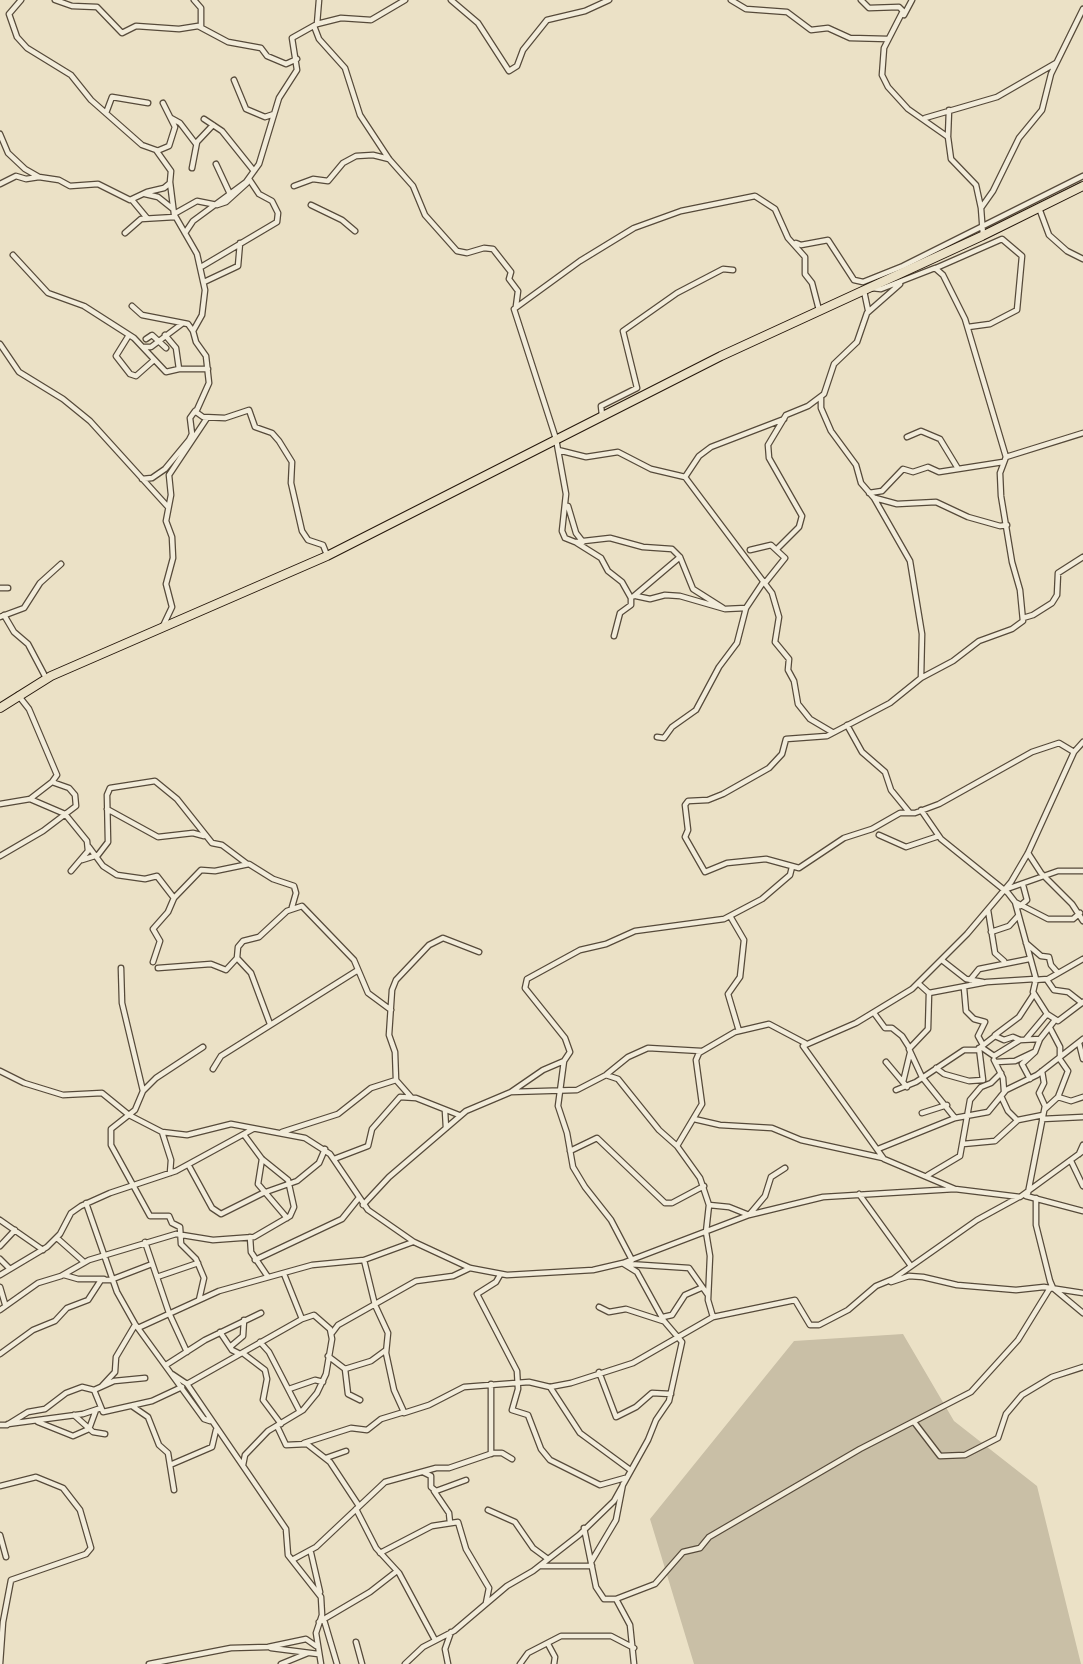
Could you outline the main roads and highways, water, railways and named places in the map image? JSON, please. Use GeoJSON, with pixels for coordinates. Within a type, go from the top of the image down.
{"type":"FeatureCollection","features":[{"type":"Feature","properties":{"kind":"highway"},"geometry":{"type":"LineString","coordinates":[[0,708],[18,694],[46,679],[327,556],[602,415],[1083,186]]}}]}
